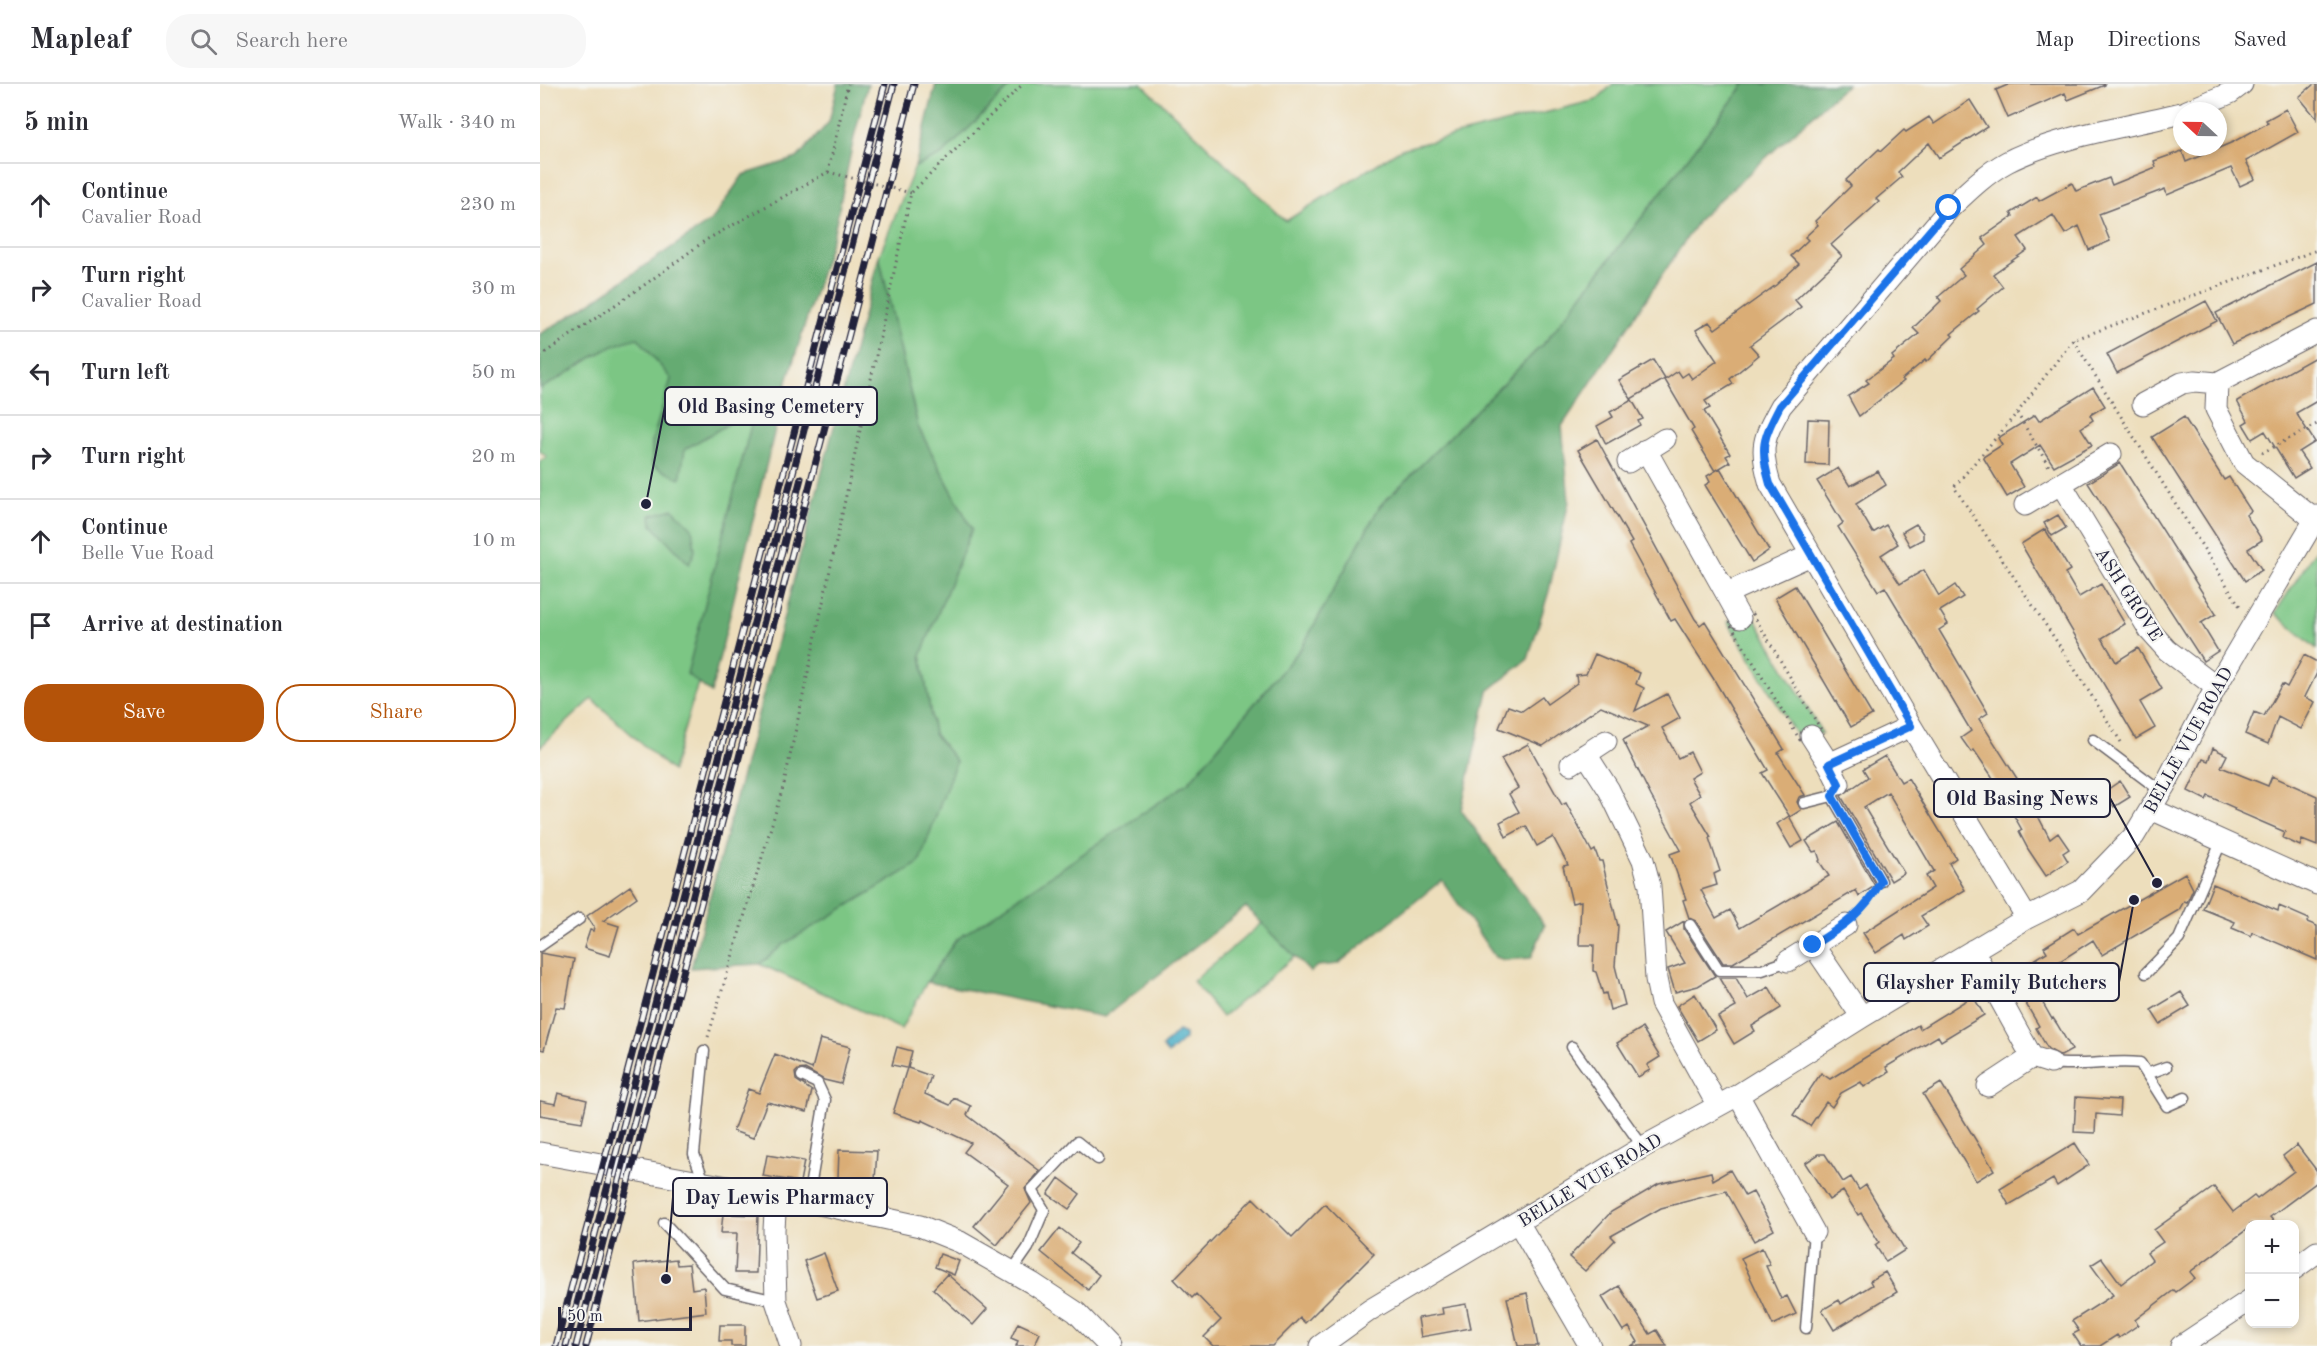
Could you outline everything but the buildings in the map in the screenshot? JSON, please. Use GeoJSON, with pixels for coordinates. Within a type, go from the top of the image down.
{"type":"FeatureCollection","features":[{"type":"Feature","properties":{"kind":"street"},"geometry":{"type":"LineString","coordinates":[[2208,102],[2230,93],[2242,84]]}},
{"type":"Feature","properties":{"kind":"street"},"geometry":{"type":"LineString","coordinates":[[2027,918],[1911,726],[1770,484],[1762,458],[1767,432],[1780,406],[1949,208],[1979,181],[2007,162],[2045,148],[2173,115]]}},
{"type":"Feature","properties":{"kind":"street"},"geometry":{"type":"LineString","coordinates":[[2143,404],[2182,383],[2195,381],[2217,384],[2317,331]]}},
{"type":"Feature","properties":{"kind":"street"},"geometry":{"type":"LineString","coordinates":[[2217,384],[2216,409],[2244,463],[2316,518]]}},
{"type":"Feature","properties":{"kind":"street"},"geometry":{"type":"LineString","coordinates":[[1665,439],[1637,456],[1727,593],[1740,618]]}},
{"type":"Feature","properties":{"kind":"street"},"geometry":{"type":"LineString","coordinates":[[2025,505],[2111,454]]}},
{"type":"Feature","properties":{"kind":"street","name":"ASH GROVE"},"geometry":{"type":"LineString","coordinates":[[2061,484],[2150,631],[2167,650],[2216,687]]}},
{"type":"Feature","properties":{"kind":"street","name":"BELLE VUE ROAD"},"geometry":{"type":"LineString","coordinates":[[1320,1346],[1370,1310],[1643,1148],[1738,1095],[2027,918],[2081,891],[2134,836],[2156,800],[2216,687],[2316,518]]}},
{"type":"Feature","properties":{"kind":"street"},"geometry":{"type":"LineString","coordinates":[[1727,593],[1811,555]]}},
{"type":"Feature","properties":{"kind":"street"},"geometry":{"type":"LineString","coordinates":[[1829,764],[1911,726]]}},
{"type":"Feature","properties":{"kind":"street"},"geometry":{"type":"LineString","coordinates":[[1811,736],[1829,764],[1835,790]]}},
{"type":"Feature","properties":{"kind":"street"},"geometry":{"type":"LineString","coordinates":[[1606,741],[1579,759],[1609,790],[1643,860],[1650,886],[1656,980],[1661,1003],[1718,1106]]}},
{"type":"Feature","properties":{"kind":"street"},"geometry":{"type":"LineString","coordinates":[[2156,800],[2222,840],[2317,884]]}},
{"type":"Feature","properties":{"kind":"street"},"geometry":{"type":"LineString","coordinates":[[1788,960],[1846,925]]}},
{"type":"Feature","properties":{"kind":"street"},"geometry":{"type":"LineString","coordinates":[[1813,945],[1862,1017]]}},
{"type":"Feature","properties":{"kind":"street"},"geometry":{"type":"LineString","coordinates":[[1973,950],[2042,1060],[1988,1086]]}},
{"type":"Feature","properties":{"kind":"street"},"geometry":{"type":"LineString","coordinates":[[1738,1095],[1814,1232]]}},
{"type":"Feature","properties":{"kind":"street"},"geometry":{"type":"LineString","coordinates":[[540,1153],[805,1201],[920,1226],[960,1242],[1012,1271],[1076,1312],[1108,1346]]}},
{"type":"Feature","properties":{"kind":"street"},"geometry":{"type":"LineString","coordinates":[[776,1196],[774,1230],[776,1301],[791,1346]]}},
{"type":"Feature","properties":{"kind":"street"},"geometry":{"type":"LineString","coordinates":[[1518,1222],[1590,1346]]}},
{"type":"Feature","properties":{"kind":"street"},"geometry":{"type":"LineString","coordinates":[[2299,1266],[2317,1252]]}},
{"type":"Feature","properties":{"kind":"street"},"geometry":{"type":"LineString","coordinates":[[2181,1346],[2245,1303]]}},
{"type":"Feature","properties":{"kind":"lane"},"geometry":{"type":"LineString","coordinates":[[2093,740],[2156,800]]}},
{"type":"Feature","properties":{"kind":"lane"},"geometry":{"type":"LineString","coordinates":[[1804,803],[1835,790],[1881,881]]}},
{"type":"Feature","properties":{"kind":"lane"},"geometry":{"type":"LineString","coordinates":[[2146,973],[2179,939],[2222,840]]}},
{"type":"Feature","properties":{"kind":"lane"},"geometry":{"type":"LineString","coordinates":[[540,946],[579,919]]}},
{"type":"Feature","properties":{"kind":"lane"},"geometry":{"type":"LineString","coordinates":[[1690,925],[1719,970],[1762,970],[1788,960]]}},
{"type":"Feature","properties":{"kind":"lane"},"geometry":{"type":"LineString","coordinates":[[1572,1047],[1643,1148]]}},
{"type":"Feature","properties":{"kind":"lane"},"geometry":{"type":"LineString","coordinates":[[704,1051],[694,1154],[704,1182]]}},
{"type":"Feature","properties":{"kind":"lane"},"geometry":{"type":"LineString","coordinates":[[2042,1060],[2071,1065],[2122,1061],[2140,1063],[2167,1106],[2185,1098]]}},
{"type":"Feature","properties":{"kind":"lane"},"geometry":{"type":"LineString","coordinates":[[2147,1074],[2166,1068]]}},
{"type":"Feature","properties":{"kind":"lane"},"geometry":{"type":"LineString","coordinates":[[802,1076],[817,1083],[825,1100],[809,1193],[805,1201]]}},
{"type":"Feature","properties":{"kind":"lane"},"geometry":{"type":"LineString","coordinates":[[1012,1271],[1028,1248],[1044,1210],[1032,1190],[1077,1142],[1098,1160]]}},
{"type":"Feature","properties":{"kind":"lane"},"geometry":{"type":"LineString","coordinates":[[664,1223],[725,1289],[776,1301]]}},
{"type":"Feature","properties":{"kind":"lane"},"geometry":{"type":"LineString","coordinates":[[1806,1328],[1814,1232]]}},
{"type":"Feature","properties":{"kind":"path"},"geometry":{"type":"LineString","coordinates":[[828,172],[848,84]]}},
{"type":"Feature","properties":{"kind":"path"},"geometry":{"type":"LineString","coordinates":[[704,1051],[784,784],[911,193],[1023,84]]}},
{"type":"Feature","properties":{"kind":"path"},"geometry":{"type":"LineString","coordinates":[[540,356],[706,240],[828,172],[911,193]]}},
{"type":"Feature","properties":{"kind":"path"},"geometry":{"type":"LineString","coordinates":[[2073,340],[2252,625]]}},
{"type":"Feature","properties":{"kind":"path"},"geometry":{"type":"LineString","coordinates":[[2017,413],[2061,484]]}},
{"type":"Feature","properties":{"kind":"path"},"geometry":{"type":"LineString","coordinates":[[2244,463],[2317,424]]}},
{"type":"Feature","properties":{"kind":"path"},"geometry":{"type":"LineString","coordinates":[[1753,614],[1823,733],[1811,736],[1800,740],[1729,622],[1753,614]]}},
{"type":"Feature","properties":{"kind":"path"},"geometry":{"type":"LineString","coordinates":[[1846,925],[1873,897],[1881,881]]}},
{"type":"Feature","properties":{"kind":"green space"},"geometry":{"type":"Polygon","coordinates":[[[838,84],[868,84],[834,232],[785,388],[711,693],[687,674],[758,398],[732,422],[685,449],[680,479],[652,465],[652,441],[671,379],[638,338],[600,353],[540,389],[540,334],[575,313],[712,220],[743,175],[797,158],[829,122],[838,84]]]}},
{"type":"Feature","properties":{"kind":"green space"},"geometry":{"type":"Polygon","coordinates":[[[936,84],[1013,84],[943,154],[915,167],[936,84]]]}},
{"type":"Feature","properties":{"kind":"green space"},"geometry":{"type":"Polygon","coordinates":[[[1013,84],[1142,84],[1286,221],[1401,149],[1596,100],[1613,84],[1745,84],[1547,340],[1380,506],[1302,647],[1189,782],[956,940],[927,982],[901,1029],[760,964],[784,944],[956,762],[934,734],[921,655],[972,529],[918,427],[879,256],[915,167],[943,154],[1013,84]]]}},
{"type":"Feature","properties":{"kind":"green space"},"geometry":{"type":"Polygon","coordinates":[[[1745,84],[1847,84],[1700,218],[1562,426],[1569,501],[1549,591],[1528,659],[1488,691],[1461,810],[1545,925],[1531,958],[1504,960],[1495,957],[1442,880],[1338,964],[1317,966],[1310,972],[1246,907],[1104,1017],[927,982],[956,940],[1189,782],[1302,647],[1380,506],[1547,340],[1745,84]]]}},
{"type":"Feature","properties":{"kind":"green space"},"geometry":{"type":"Polygon","coordinates":[[[879,256],[918,427],[972,529],[921,655],[934,734],[956,761],[919,863],[784,944],[760,964],[691,968],[879,256]]]}},
{"type":"Feature","properties":{"kind":"green space"},"geometry":{"type":"Polygon","coordinates":[[[645,293],[785,388],[672,771],[592,699],[540,747],[540,461],[547,457],[540,451],[540,363],[645,293]]]}},
{"type":"Feature","properties":{"kind":"green space"},"geometry":{"type":"Polygon","coordinates":[[[673,509],[692,528],[695,551],[689,564],[652,525],[651,515],[673,509]]]}},
{"type":"Feature","properties":{"kind":"green space"},"geometry":{"type":"Polygon","coordinates":[[[2317,548],[2317,649],[2275,613],[2317,548]]]}},
{"type":"Feature","properties":{"kind":"green space"},"geometry":{"type":"Polygon","coordinates":[[[1752,613],[1822,733],[1799,740],[1728,622],[1752,613]]]}},
{"type":"Feature","properties":{"kind":"green space"},"geometry":{"type":"Polygon","coordinates":[[[1262,923],[1295,956],[1222,1017],[1193,981],[1262,923]]]}},
{"type":"Feature","properties":{"kind":"water"},"geometry":{"type":"Polygon","coordinates":[[[1178,1031],[1185,1034],[1185,1039],[1168,1054],[1162,1047],[1178,1031]]]}},
{"type":"Feature","properties":{"kind":"railway"},"geometry":{"type":"LineString","coordinates":[[556,1346],[885,84]]}},
{"type":"Feature","properties":{"kind":"railway"},"geometry":{"type":"LineString","coordinates":[[566,1346],[894,84]]}},
{"type":"Feature","properties":{"kind":"railway"},"geometry":{"type":"LineString","coordinates":[[586,1346],[914,84]]}},
{"type":"Feature","properties":{"kind":"railway"},"geometry":{"type":"LineString","coordinates":[[576,1346],[801,478]]}},
{"type":"Feature","properties":{"kind":"place","name":"Old Basing Cemetery"},"geometry":{"type":"Point","coordinates":[646,504]}},
{"type":"Feature","properties":{"kind":"place","name":"Old Basing News"},"geometry":{"type":"Point","coordinates":[2157,883]}},
{"type":"Feature","properties":{"kind":"place","name":"Glaysher Family Butchers"},"geometry":{"type":"Point","coordinates":[2134,900]}},
{"type":"Feature","properties":{"kind":"place","name":"Day Lewis Pharmacy"},"geometry":{"type":"Point","coordinates":[666,1279]}},
{"type":"Feature","properties":{"kind":"route"},"geometry":{"type":"LineString","coordinates":[[1813,945],[1846,925],[1873,897],[1881,881],[1832,796],[1839,784],[1829,764],[1911,726],[1770,484],[1762,458],[1767,432],[1780,406],[1949,208]]}}]}
